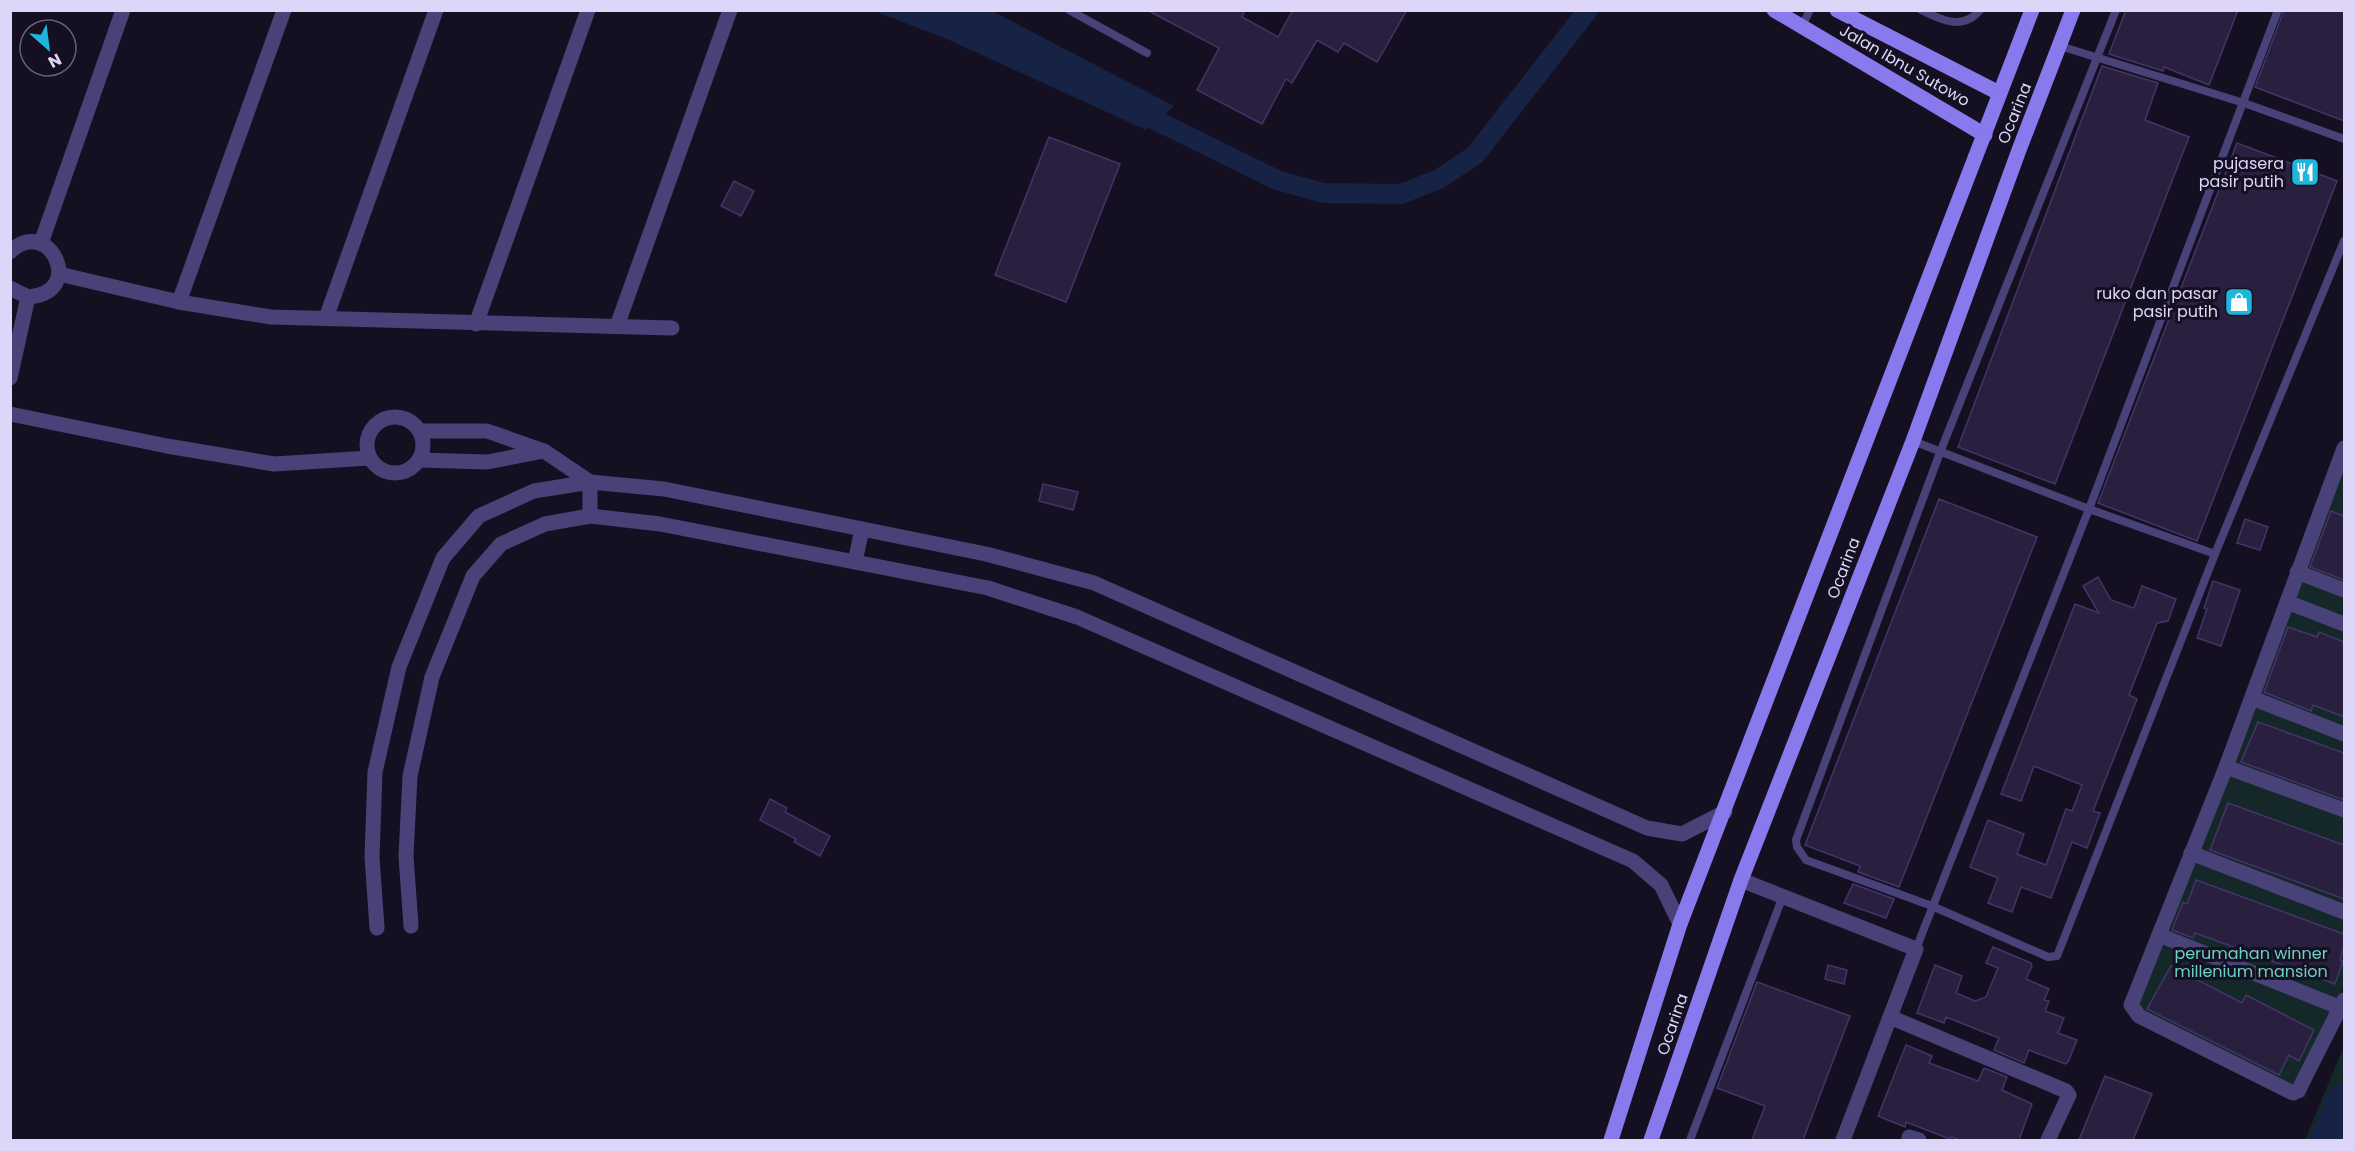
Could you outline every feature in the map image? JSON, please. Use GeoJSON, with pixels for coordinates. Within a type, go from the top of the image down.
{"type":"FeatureCollection","features":[{"type":"Feature","properties":{"kind":"main road","name":"Jalan Ibnu Sutowo"},"geometry":{"type":"LineString","coordinates":[[1774,10],[1985,135]]}},
{"type":"Feature","properties":{"kind":"main road","name":"Jalan Ibnu Sutowo"},"geometry":{"type":"LineString","coordinates":[[1837,10],[1999,93]]}},
{"type":"Feature","properties":{"kind":"main road","name":"Ocarina"},"geometry":{"type":"LineString","coordinates":[[1611,1140],[1680,924],[2032,10]]}},
{"type":"Feature","properties":{"kind":"main road","name":"Ocarina"},"geometry":{"type":"LineString","coordinates":[[1651,1140],[1741,880],[1913,441],[2073,10]]}},
{"type":"Feature","properties":{"kind":"street"},"geometry":{"type":"LineString","coordinates":[[41,243],[123,10]]}},
{"type":"Feature","properties":{"kind":"street"},"geometry":{"type":"LineString","coordinates":[[179,302],[284,10]]}},
{"type":"Feature","properties":{"kind":"street"},"geometry":{"type":"LineString","coordinates":[[326,318],[436,10]]}},
{"type":"Feature","properties":{"kind":"street"},"geometry":{"type":"LineString","coordinates":[[476,324],[588,10]]}},
{"type":"Feature","properties":{"kind":"street"},"geometry":{"type":"LineString","coordinates":[[617,326],[730,10]]}},
{"type":"Feature","properties":{"kind":"street"},"geometry":{"type":"LineString","coordinates":[[10,252],[16,246],[28,242],[41,243],[56,255],[59,274],[48,292],[28,297],[10,288]]}},
{"type":"Feature","properties":{"kind":"street"},"geometry":{"type":"LineString","coordinates":[[59,274],[179,302],[271,317],[672,328]]}},
{"type":"Feature","properties":{"kind":"street"},"geometry":{"type":"LineString","coordinates":[[10,378],[28,297]]}},
{"type":"Feature","properties":{"kind":"street"},"geometry":{"type":"LineString","coordinates":[[10,414],[167,446],[274,464],[369,458]]}},
{"type":"Feature","properties":{"kind":"street"},"geometry":{"type":"LineString","coordinates":[[391,417],[402,418],[419,431],[423,440],[419,460],[410,469],[398,474],[385,472],[369,458],[367,437],[381,421],[391,417]]}},
{"type":"Feature","properties":{"kind":"street"},"geometry":{"type":"LineString","coordinates":[[419,431],[487,431],[544,451],[590,482]]}},
{"type":"Feature","properties":{"kind":"street"},"geometry":{"type":"LineString","coordinates":[[2159,935],[2343,1004],[2298,1091],[2293,1093],[2139,1016],[2131,1005],[2226,767],[2297,572],[2338,487],[2344,448]]}},
{"type":"Feature","properties":{"kind":"street"},"geometry":{"type":"LineString","coordinates":[[419,460],[487,462],[544,451]]}},
{"type":"Feature","properties":{"kind":"street"},"geometry":{"type":"LineString","coordinates":[[377,928],[372,857],[375,772],[399,666],[443,558],[479,516],[534,490],[590,482],[664,489],[986,554],[1094,583],[1647,828],[1682,834],[1725,812]]}},
{"type":"Feature","properties":{"kind":"street"},"geometry":{"type":"LineString","coordinates":[[590,482],[590,516]]}},
{"type":"Feature","properties":{"kind":"street"},"geometry":{"type":"LineString","coordinates":[[411,926],[406,856],[410,776],[432,677],[473,576],[501,544],[544,524],[590,516],[660,524],[988,588],[1077,617],[1633,861],[1661,885],[1680,924]]}},
{"type":"Feature","properties":{"kind":"street"},"geometry":{"type":"LineString","coordinates":[[855,562],[862,529]]}},
{"type":"Feature","properties":{"kind":"street"},"geometry":{"type":"LineString","coordinates":[[2297,572],[2344,590]]}},
{"type":"Feature","properties":{"kind":"street"},"geometry":{"type":"LineString","coordinates":[[2287,602],[2344,624]]}},
{"type":"Feature","properties":{"kind":"street"},"geometry":{"type":"LineString","coordinates":[[2252,698],[2344,734]]}},
{"type":"Feature","properties":{"kind":"street"},"geometry":{"type":"LineString","coordinates":[[2226,767],[2344,810]]}},
{"type":"Feature","properties":{"kind":"street"},"geometry":{"type":"LineString","coordinates":[[2192,853],[2344,912]]}},
{"type":"Feature","properties":{"kind":"street"},"geometry":{"type":"LineString","coordinates":[[1741,880],[1916,949],[1843,1140]]}},
{"type":"Feature","properties":{"kind":"street"},"geometry":{"type":"LineString","coordinates":[[1890,1017],[2066,1090],[2069,1095],[2048,1140]]}},
{"type":"Feature","properties":{"kind":"lane"},"geometry":{"type":"LineString","coordinates":[[1069,10],[1147,53]]}},
{"type":"Feature","properties":{"kind":"lane"},"geometry":{"type":"LineString","coordinates":[[1802,26],[1810,10]]}},
{"type":"Feature","properties":{"kind":"lane"},"geometry":{"type":"LineString","coordinates":[[1921,10],[1955,24],[1975,16],[1980,10]]}},
{"type":"Feature","properties":{"kind":"lane"},"geometry":{"type":"LineString","coordinates":[[2116,10],[1941,450],[1796,840],[1797,848],[1806,860],[1932,906],[2048,957],[2057,956],[2215,554],[2344,241]]}},
{"type":"Feature","properties":{"kind":"lane"},"geometry":{"type":"LineString","coordinates":[[1916,949],[2089,509],[2278,10]]}},
{"type":"Feature","properties":{"kind":"lane"},"geometry":{"type":"LineString","coordinates":[[2060,46],[2244,103],[2344,140]]}},
{"type":"Feature","properties":{"kind":"lane"},"geometry":{"type":"LineString","coordinates":[[1913,441],[2089,509],[2215,554]]}},
{"type":"Feature","properties":{"kind":"lane"},"geometry":{"type":"LineString","coordinates":[[1690,1140],[1783,896]]}},
{"type":"Feature","properties":{"kind":"green space","name":"perumahan winner millenium mansion"},"geometry":{"type":"Polygon","coordinates":[[[2344,452],[2344,983],[2305,1098],[2136,1007],[2344,452]]]}},
{"type":"Feature","properties":{"kind":"green space"},"geometry":{"type":"Polygon","coordinates":[[[2344,1046],[2344,1140],[2305,1140],[2344,1046]]]}},
{"type":"Feature","properties":{"kind":"water"},"geometry":{"type":"Polygon","coordinates":[[[874,11],[992,11],[1174,106],[1146,130],[947,39],[874,11]]]}},
{"type":"Feature","properties":{"kind":"building"},"geometry":{"type":"Polygon","coordinates":[[[1147,10],[1245,10],[1242,17],[1278,37],[1293,10],[1407,10],[1377,62],[1344,43],[1338,52],[1317,40],[1292,83],[1286,79],[1262,124],[1197,90],[1219,48],[1147,10]]]}},
{"type":"Feature","properties":{"kind":"building"},"geometry":{"type":"Polygon","coordinates":[[[2126,10],[2238,10],[2209,85],[2164,67],[2163,71],[2109,54],[2126,10]]]}},
{"type":"Feature","properties":{"kind":"building"},"geometry":{"type":"Polygon","coordinates":[[[2284,10],[2344,10],[2344,121],[2255,87],[2284,10]]]}},
{"type":"Feature","properties":{"kind":"building"},"geometry":{"type":"Polygon","coordinates":[[[2102,66],[2158,83],[2145,120],[2189,137],[2055,484],[1958,447],[2102,66]]]}},
{"type":"Feature","properties":{"kind":"building"},"geometry":{"type":"Polygon","coordinates":[[[1049,137],[1120,164],[1066,302],[995,275],[1049,137]]]}},
{"type":"Feature","properties":{"kind":"building"},"geometry":{"type":"Polygon","coordinates":[[[2237,143],[2337,181],[2197,541],[2098,503],[2237,143]]]}},
{"type":"Feature","properties":{"kind":"building"},"geometry":{"type":"Polygon","coordinates":[[[734,181],[754,191],[741,216],[721,206],[734,181]]]}},
{"type":"Feature","properties":{"kind":"building"},"geometry":{"type":"Polygon","coordinates":[[[1043,484],[1078,492],[1073,510],[1039,501],[1043,484]]]}},
{"type":"Feature","properties":{"kind":"building"},"geometry":{"type":"Polygon","coordinates":[[[1939,499],[2037,537],[1899,887],[1858,872],[1860,866],[1805,845],[1939,499]]]}},
{"type":"Feature","properties":{"kind":"building"},"geometry":{"type":"Polygon","coordinates":[[[2331,511],[2344,516],[2344,580],[2310,567],[2331,511]]]}},
{"type":"Feature","properties":{"kind":"building"},"geometry":{"type":"Polygon","coordinates":[[[2245,519],[2268,527],[2260,550],[2237,543],[2245,519]]]}},
{"type":"Feature","properties":{"kind":"building"},"geometry":{"type":"Polygon","coordinates":[[[2098,577],[2111,600],[2134,608],[2142,586],[2176,599],[2168,621],[2157,623],[2129,695],[2137,699],[2093,811],[2100,813],[2087,848],[2072,842],[2051,898],[2021,887],[2012,912],[1988,903],[1998,878],[1970,867],[1988,820],[2024,834],[2017,854],[2046,865],[2066,809],[2072,811],[2082,785],[2034,766],[2021,801],[2001,794],[2075,604],[2099,613],[2083,586],[2098,577]]]}},
{"type":"Feature","properties":{"kind":"building"},"geometry":{"type":"Polygon","coordinates":[[[2213,581],[2240,590],[2221,646],[2197,638],[2213,581]]]}},
{"type":"Feature","properties":{"kind":"building"},"geometry":{"type":"Polygon","coordinates":[[[2288,627],[2317,637],[2319,632],[2344,642],[2344,717],[2313,705],[2311,711],[2264,692],[2288,627]]]}},
{"type":"Feature","properties":{"kind":"building"},"geometry":{"type":"Polygon","coordinates":[[[2258,722],[2344,753],[2344,800],[2241,762],[2258,722]]]}},
{"type":"Feature","properties":{"kind":"building"},"geometry":{"type":"Polygon","coordinates":[[[770,799],[787,808],[785,812],[830,836],[820,856],[794,842],[796,839],[760,820],[770,799]]]}},
{"type":"Feature","properties":{"kind":"building"},"geometry":{"type":"Polygon","coordinates":[[[2228,803],[2344,845],[2344,899],[2210,850],[2228,803]]]}},
{"type":"Feature","properties":{"kind":"building"},"geometry":{"type":"Polygon","coordinates":[[[2196,880],[2344,934],[2344,947],[2340,960],[2343,961],[2335,984],[2195,933],[2193,938],[2172,930],[2183,902],[2187,904],[2196,880]]]}},
{"type":"Feature","properties":{"kind":"building"},"geometry":{"type":"Polygon","coordinates":[[[1853,884],[1894,899],[1886,918],[1844,903],[1853,884]]]}},
{"type":"Feature","properties":{"kind":"building"},"geometry":{"type":"Polygon","coordinates":[[[1993,947],[2031,963],[2032,966],[2026,979],[2049,989],[2044,1000],[2049,1001],[2045,1011],[2064,1018],[2058,1033],[2077,1040],[2065,1064],[2029,1050],[2024,1063],[1994,1050],[1999,1038],[1946,1017],[1944,1023],[1917,1013],[1935,965],[1962,976],[1956,993],[1975,1001],[1986,997],[1998,968],[1986,963],[1993,947]]]}},
{"type":"Feature","properties":{"kind":"building"},"geometry":{"type":"Polygon","coordinates":[[[1828,965],[1847,970],[1844,984],[1825,979],[1828,965]]]}},
{"type":"Feature","properties":{"kind":"building"},"geometry":{"type":"Polygon","coordinates":[[[2171,966],[2242,1003],[2246,995],[2314,1030],[2299,1061],[2289,1055],[2279,1075],[2147,1009],[2171,966]]]}},
{"type":"Feature","properties":{"kind":"building"},"geometry":{"type":"Polygon","coordinates":[[[1757,982],[1850,1016],[1803,1140],[1752,1140],[1765,1106],[1717,1088],[1757,982]]]}},
{"type":"Feature","properties":{"kind":"building"},"geometry":{"type":"Polygon","coordinates":[[[1906,1045],[1932,1056],[1929,1063],[1978,1081],[1984,1068],[2007,1077],[2002,1090],[2032,1104],[2019,1140],[1961,1140],[1951,1137],[1950,1139],[1906,1122],[1905,1127],[1878,1116],[1906,1045]]]}},
{"type":"Feature","properties":{"kind":"building"},"geometry":{"type":"Polygon","coordinates":[[[2105,1076],[2152,1094],[2133,1140],[2079,1140],[2105,1076]]]}},
{"type":"Feature","properties":{"kind":"waterway"},"geometry":{"type":"LineString","coordinates":[[1135,110],[1277,180],[1323,193],[1401,194],[1439,179],[1475,155],[1588,10]]}},
{"type":"Feature","properties":{"kind":"waterway"},"geometry":{"type":"LineString","coordinates":[[2327,1140],[2344,1100]]}},
{"type":"Feature","properties":{"kind":"place","name":"pujasera pasir putih"},"geometry":{"type":"Point","coordinates":[2305,172]}},
{"type":"Feature","properties":{"kind":"place","name":"ruko dan pasar pasir putih"},"geometry":{"type":"Point","coordinates":[2239,302]}}]}
